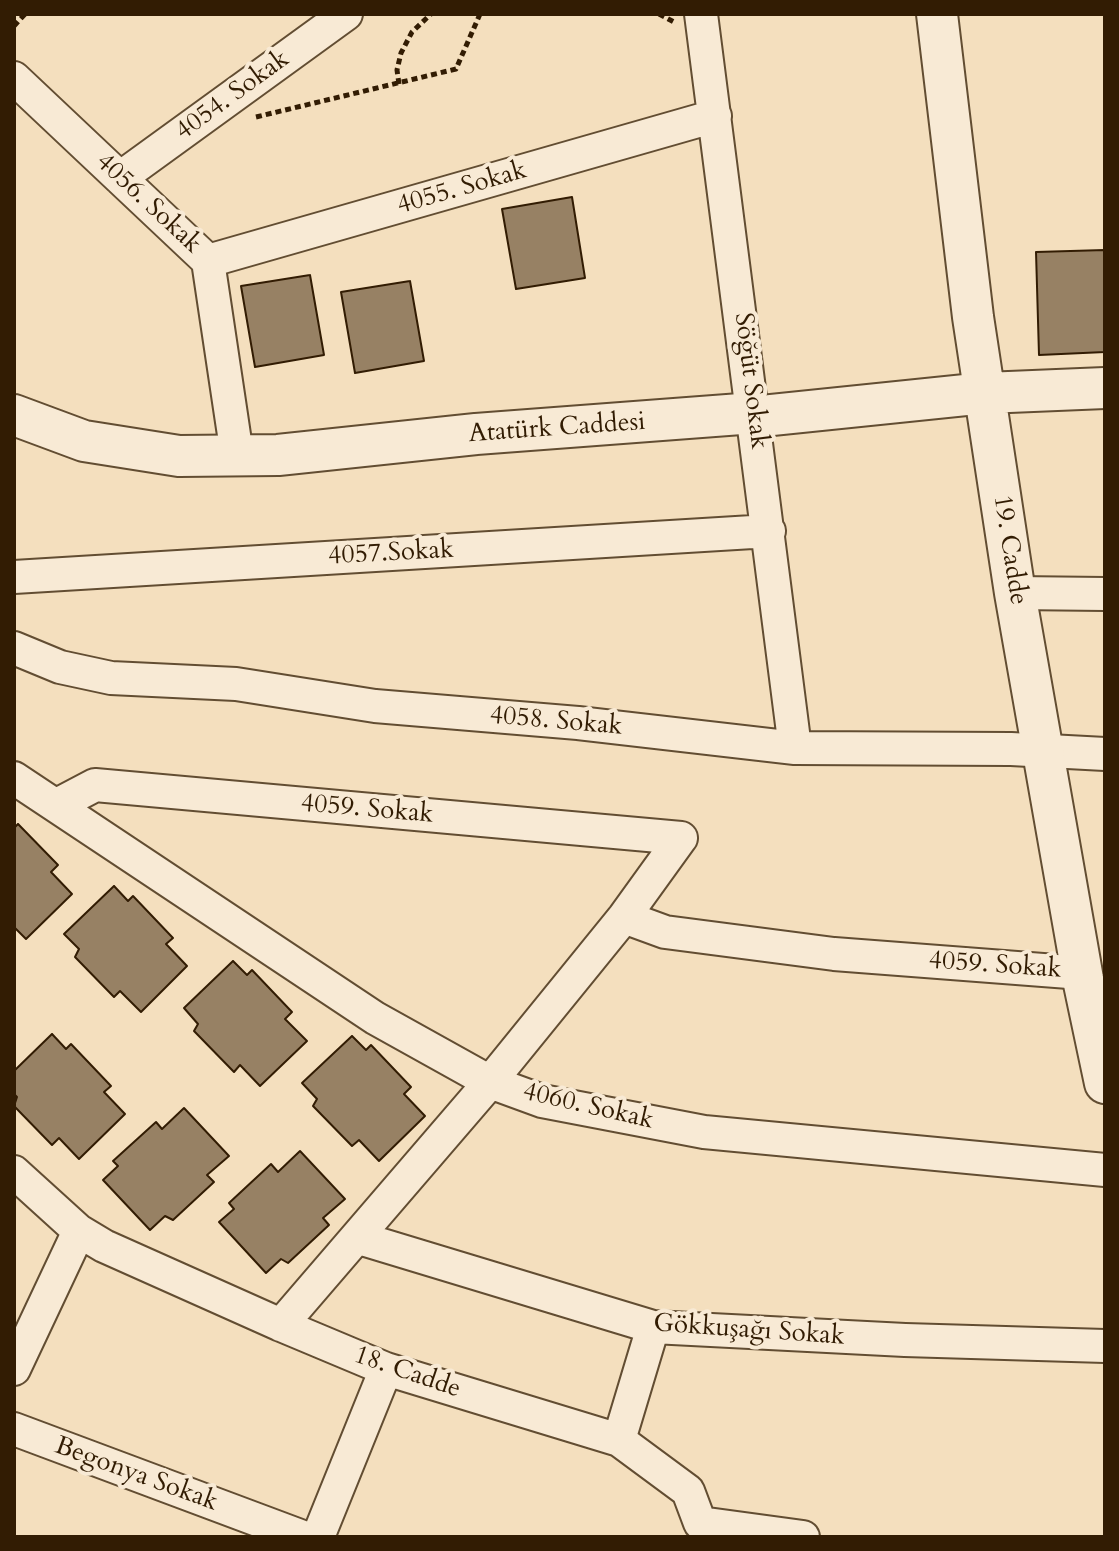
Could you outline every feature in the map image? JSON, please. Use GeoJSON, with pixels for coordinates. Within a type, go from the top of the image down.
{"type":"FeatureCollection","features":[{"type":"Feature","properties":{"kind":"street","name":"4054. Sokak"},"geometry":{"type":"LineString","coordinates":[[120,178],[346,14]]}},
{"type":"Feature","properties":{"kind":"street","name":"Söğüt Sokak"},"geometry":{"type":"LineString","coordinates":[[701,14],[795,748]]}},
{"type":"Feature","properties":{"kind":"street","name":"19. Cadde"},"geometry":{"type":"LineString","coordinates":[[937,14],[973,317],[1015,593],[1082,973],[1105,1083]]}},
{"type":"Feature","properties":{"kind":"street","name":"4056. Sokak"},"geometry":{"type":"LineString","coordinates":[[14,78],[208,261],[237,455]]}},
{"type":"Feature","properties":{"kind":"street","name":"4055. Sokak"},"geometry":{"type":"LineString","coordinates":[[208,261],[715,116]]}},
{"type":"Feature","properties":{"kind":"street","name":"Atatürk Caddesi"},"geometry":{"type":"LineString","coordinates":[[14,415],[84,441],[179,456],[278,455],[476,434],[754,413],[762,416],[985,393],[1105,388]]}},
{"type":"Feature","properties":{"kind":"street","name":"4057.Sokak"},"geometry":{"type":"LineString","coordinates":[[14,577],[769,531]]}},
{"type":"Feature","properties":{"kind":"street"},"geometry":{"type":"LineString","coordinates":[[1015,593],[1105,594]]}},
{"type":"Feature","properties":{"kind":"street","name":"4058. Sokak"},"geometry":{"type":"LineString","coordinates":[[14,648],[60,667],[111,678],[236,684],[375,706],[578,723],[795,748],[1105,754]]}},
{"type":"Feature","properties":{"kind":"street","name":"4060. Sokak"},"geometry":{"type":"LineString","coordinates":[[14,778],[375,1018],[490,1082],[542,1101],[704,1132],[1105,1170]]}},
{"type":"Feature","properties":{"kind":"street","name":"4059. Sokak"},"geometry":{"type":"LineString","coordinates":[[57,805],[95,785],[681,838],[624,917],[665,932],[834,954],[1082,973]]}},
{"type":"Feature","properties":{"kind":"street"},"geometry":{"type":"LineString","coordinates":[[281,1325],[359,1238],[624,917]]}},
{"type":"Feature","properties":{"kind":"street","name":"18. Cadde"},"geometry":{"type":"LineString","coordinates":[[14,1172],[27,1195],[104,1246],[281,1325],[386,1369],[619,1440],[688,1491],[699,1530],[803,1537]]}},
{"type":"Feature","properties":{"kind":"street"},"geometry":{"type":"LineString","coordinates":[[14,1369],[79,1231]]}},
{"type":"Feature","properties":{"kind":"street","name":"Gökkuşağı Sokak"},"geometry":{"type":"LineString","coordinates":[[359,1238],[653,1327],[905,1340],[1105,1346]]}},
{"type":"Feature","properties":{"kind":"street"},"geometry":{"type":"LineString","coordinates":[[619,1440],[653,1327]]}},
{"type":"Feature","properties":{"kind":"street"},"geometry":{"type":"LineString","coordinates":[[318,1537],[386,1369]]}},
{"type":"Feature","properties":{"kind":"street","name":"Begonya Sokak"},"geometry":{"type":"LineString","coordinates":[[14,1429],[303,1537]]}},
{"type":"Feature","properties":{"kind":"path"},"geometry":{"type":"LineString","coordinates":[[14,26],[25,14]]}},
{"type":"Feature","properties":{"kind":"path"},"geometry":{"type":"LineString","coordinates":[[399,84],[397,70],[401,53],[412,32],[431,14]]}},
{"type":"Feature","properties":{"kind":"path"},"geometry":{"type":"LineString","coordinates":[[252,118],[456,69],[480,14]]}},
{"type":"Feature","properties":{"kind":"building"},"geometry":{"type":"Polygon","coordinates":[[[572,197],[585,278],[516,289],[502,209],[572,197]]]}},
{"type":"Feature","properties":{"kind":"building"},"geometry":{"type":"Polygon","coordinates":[[[1105,250],[1105,352],[1039,355],[1036,252],[1105,250]]]}},
{"type":"Feature","properties":{"kind":"building"},"geometry":{"type":"Polygon","coordinates":[[[310,275],[324,355],[255,367],[241,286],[310,275]]]}},
{"type":"Feature","properties":{"kind":"building"},"geometry":{"type":"Polygon","coordinates":[[[410,281],[424,361],[355,373],[341,292],[410,281]]]}},
{"type":"Feature","properties":{"kind":"building"},"geometry":{"type":"Polygon","coordinates":[[[18,824],[58,865],[51,872],[72,894],[26,939],[14,927],[14,828],[18,824]]]}},
{"type":"Feature","properties":{"kind":"building"},"geometry":{"type":"Polygon","coordinates":[[[114,886],[128,901],[133,896],[173,938],[166,944],[187,966],[141,1012],[120,991],[114,997],[75,957],[79,949],[64,934],[114,886]]]}},
{"type":"Feature","properties":{"kind":"building"},"geometry":{"type":"Polygon","coordinates":[[[233,961],[247,975],[252,970],[292,1012],[285,1019],[307,1041],[260,1086],[240,1065],[234,1072],[194,1031],[198,1024],[184,1008],[233,961]]]}},
{"type":"Feature","properties":{"kind":"building"},"geometry":{"type":"Polygon","coordinates":[[[52,1034],[66,1049],[71,1044],[111,1086],[104,1092],[125,1114],[79,1159],[59,1138],[52,1145],[14,1106],[17,1097],[14,1094],[14,1071],[52,1034]]]}},
{"type":"Feature","properties":{"kind":"building"},"geometry":{"type":"Polygon","coordinates":[[[352,1036],[366,1050],[371,1045],[411,1087],[404,1094],[425,1116],[379,1161],[359,1140],[352,1146],[313,1106],[317,1099],[302,1083],[352,1036]]]}},
{"type":"Feature","properties":{"kind":"building"},"geometry":{"type":"Polygon","coordinates":[[[184,1108],[229,1156],[207,1175],[214,1182],[173,1220],[165,1216],[150,1230],[103,1180],[118,1166],[113,1161],[156,1122],[162,1129],[184,1108]]]}},
{"type":"Feature","properties":{"kind":"building"},"geometry":{"type":"Polygon","coordinates":[[[300,1151],[345,1199],[323,1218],[329,1225],[288,1263],[281,1259],[266,1273],[219,1222],[234,1209],[229,1203],[271,1164],[278,1172],[300,1151]]]}}]}
